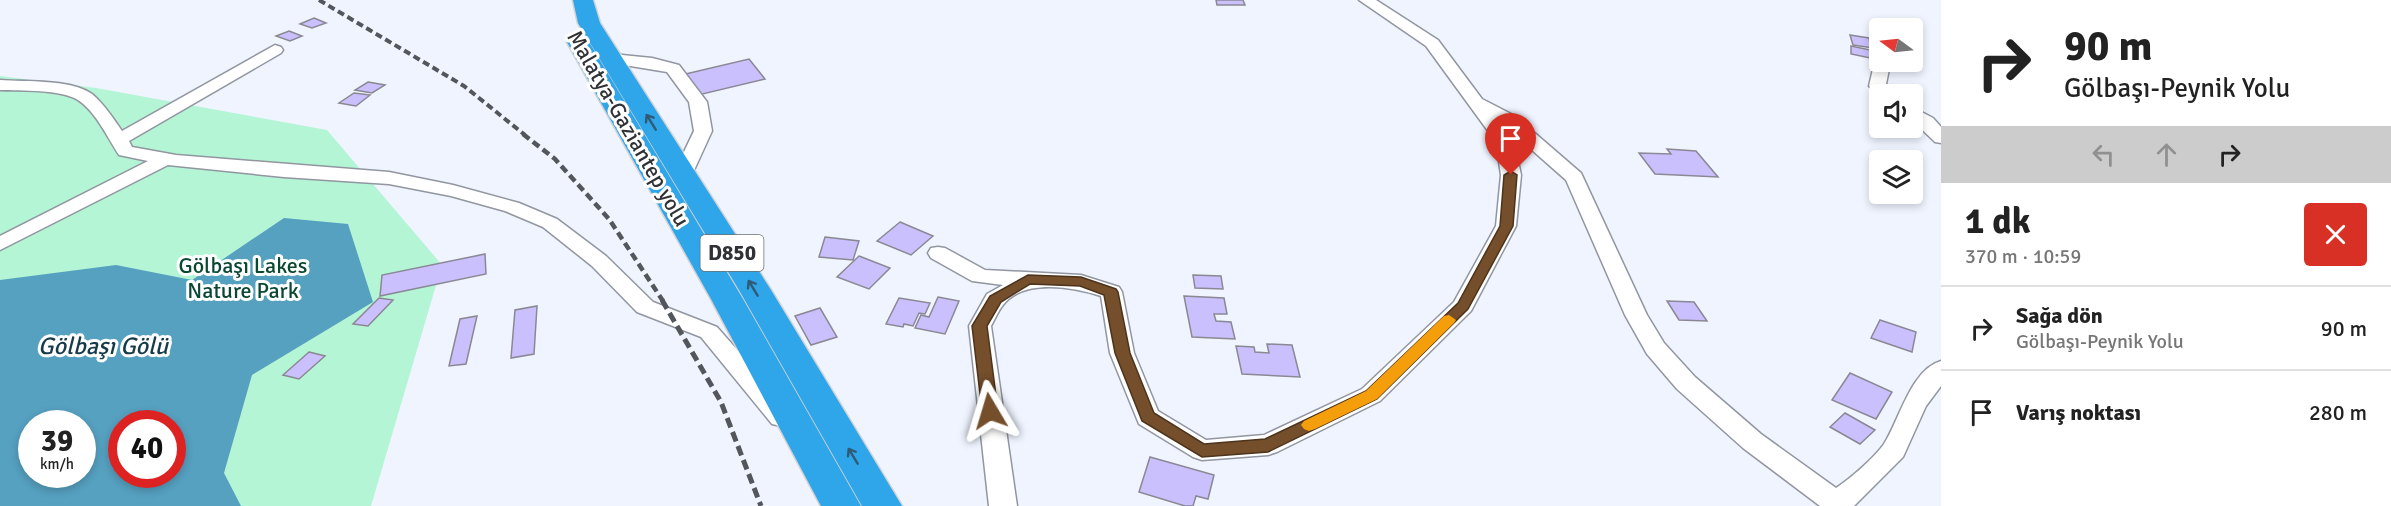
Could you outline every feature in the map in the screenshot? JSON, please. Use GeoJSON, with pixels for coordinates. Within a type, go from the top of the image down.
{"type":"FeatureCollection","features":[{"type":"Feature","properties":{"kind":"highway","name":"Malatya-Gaziantep yolu"},"geometry":{"type":"LineString","coordinates":[[562,0],[569,26],[727,299],[841,506]]}},
{"type":"Feature","properties":{"kind":"highway","name":"Malatya-Gaziantep yolu"},"geometry":{"type":"LineString","coordinates":[[583,0],[590,22],[882,506]]}},
{"type":"Feature","properties":{"kind":"street"},"geometry":{"type":"LineString","coordinates":[[938,253],[980,276],[1081,282],[1111,292],[1122,353],[1148,417],[1202,450],[1268,445],[1371,395],[1463,306],[1506,226],[1511,175],[1505,142],[1432,43],[1366,0]]}},
{"type":"Feature","properties":{"kind":"street"},"geometry":{"type":"LineString","coordinates":[[118,140],[275,50]]}},
{"type":"Feature","properties":{"kind":"street"},"geometry":{"type":"LineString","coordinates":[[612,58],[674,68],[698,102],[703,131],[683,175]]}},
{"type":"Feature","properties":{"kind":"street"},"geometry":{"type":"LineString","coordinates":[[0,85],[80,94],[99,113],[126,151],[166,159],[284,171],[389,178],[512,207],[550,224],[599,261],[645,307],[709,332],[811,451]]}},
{"type":"Feature","properties":{"kind":"street"},"geometry":{"type":"LineString","coordinates":[[1472,97],[1509,120],[1574,177],[1636,315],[1655,348],[1686,383],[1752,441],[1837,504],[1856,489],[1894,450],[1914,402],[1941,369]]}},
{"type":"Feature","properties":{"kind":"street"},"geometry":{"type":"LineString","coordinates":[[1923,119],[1941,138]]}},
{"type":"Feature","properties":{"kind":"street"},"geometry":{"type":"LineString","coordinates":[[0,244],[166,159]]}},
{"type":"Feature","properties":{"kind":"street"},"geometry":{"type":"LineString","coordinates":[[1003,506],[980,326],[995,299],[1028,280]]}},
{"type":"Feature","properties":{"kind":"green space","name":"Gölbaşı Lakes Nature Park"},"geometry":{"type":"Polygon","coordinates":[[[0,76],[96,88],[327,130],[442,265],[371,506],[0,506],[0,76]]]}},
{"type":"Feature","properties":{"kind":"water","name":"Gölbaşı Gölü"},"geometry":{"type":"Polygon","coordinates":[[[284,218],[348,224],[373,302],[252,375],[224,473],[241,506],[0,506],[0,280],[116,265],[192,280],[284,218]]]}},
{"type":"Feature","properties":{"kind":"building"},"geometry":{"type":"Polygon","coordinates":[[[1216,0],[1243,0],[1245,5],[1217,5],[1216,0]]]}},
{"type":"Feature","properties":{"kind":"building"},"geometry":{"type":"Polygon","coordinates":[[[314,18],[326,23],[312,28],[300,24],[314,18]]]}},
{"type":"Feature","properties":{"kind":"building"},"geometry":{"type":"Polygon","coordinates":[[[289,31],[302,36],[290,41],[276,36],[289,31]]]}},
{"type":"Feature","properties":{"kind":"building"},"geometry":{"type":"Polygon","coordinates":[[[1850,35],[1869,38],[1869,47],[1853,45],[1850,35]]]}},
{"type":"Feature","properties":{"kind":"building"},"geometry":{"type":"Polygon","coordinates":[[[1851,46],[1869,50],[1869,58],[1851,54],[1851,46]]]}},
{"type":"Feature","properties":{"kind":"building"},"geometry":{"type":"Polygon","coordinates":[[[749,59],[765,79],[690,97],[677,76],[749,59]]]}},
{"type":"Feature","properties":{"kind":"building"},"geometry":{"type":"Polygon","coordinates":[[[368,82],[385,85],[372,93],[355,90],[368,82]]]}},
{"type":"Feature","properties":{"kind":"building"},"geometry":{"type":"Polygon","coordinates":[[[354,93],[370,95],[356,106],[339,103],[354,93]]]}},
{"type":"Feature","properties":{"kind":"building"},"geometry":{"type":"Polygon","coordinates":[[[1667,149],[1696,151],[1718,177],[1655,174],[1639,153],[1671,154],[1667,149]]]}},
{"type":"Feature","properties":{"kind":"building"},"geometry":{"type":"Polygon","coordinates":[[[900,222],[933,236],[911,255],[877,241],[900,222]]]}},
{"type":"Feature","properties":{"kind":"building"},"geometry":{"type":"Polygon","coordinates":[[[825,237],[859,241],[853,260],[819,257],[825,237]]]}},
{"type":"Feature","properties":{"kind":"building"},"geometry":{"type":"Polygon","coordinates":[[[485,254],[486,274],[380,296],[382,275],[485,254]]]}},
{"type":"Feature","properties":{"kind":"building"},"geometry":{"type":"Polygon","coordinates":[[[859,256],[890,268],[869,289],[837,277],[859,256]]]}},
{"type":"Feature","properties":{"kind":"building"},"geometry":{"type":"Polygon","coordinates":[[[1193,275],[1221,276],[1223,289],[1195,288],[1193,275]]]}},
{"type":"Feature","properties":{"kind":"building"},"geometry":{"type":"Polygon","coordinates":[[[1184,296],[1224,298],[1227,314],[1214,314],[1216,321],[1231,322],[1235,339],[1192,337],[1184,296]]]}},
{"type":"Feature","properties":{"kind":"building"},"geometry":{"type":"Polygon","coordinates":[[[938,297],[959,301],[945,334],[915,328],[921,315],[929,317],[938,297]]]}},
{"type":"Feature","properties":{"kind":"building"},"geometry":{"type":"Polygon","coordinates":[[[379,298],[393,300],[368,326],[353,324],[379,298]]]}},
{"type":"Feature","properties":{"kind":"building"},"geometry":{"type":"Polygon","coordinates":[[[899,298],[930,303],[925,314],[919,313],[913,326],[886,324],[899,298]]]}},
{"type":"Feature","properties":{"kind":"building"},"geometry":{"type":"Polygon","coordinates":[[[1667,301],[1694,302],[1707,321],[1679,320],[1667,301]]]}},
{"type":"Feature","properties":{"kind":"building"},"geometry":{"type":"Polygon","coordinates":[[[537,306],[534,354],[511,358],[515,310],[537,306]]]}},
{"type":"Feature","properties":{"kind":"building"},"geometry":{"type":"Polygon","coordinates":[[[820,308],[837,337],[811,345],[795,316],[820,308]]]}},
{"type":"Feature","properties":{"kind":"building"},"geometry":{"type":"Polygon","coordinates":[[[477,316],[466,364],[449,366],[460,319],[477,316]]]}},
{"type":"Feature","properties":{"kind":"building"},"geometry":{"type":"Polygon","coordinates":[[[1880,320],[1916,332],[1912,352],[1871,338],[1880,320]]]}},
{"type":"Feature","properties":{"kind":"building"},"geometry":{"type":"Polygon","coordinates":[[[1267,344],[1292,345],[1300,377],[1242,374],[1236,346],[1254,347],[1255,352],[1269,353],[1267,344]]]}},
{"type":"Feature","properties":{"kind":"building"},"geometry":{"type":"Polygon","coordinates":[[[309,352],[325,356],[299,379],[283,375],[309,352]]]}},
{"type":"Feature","properties":{"kind":"building"},"geometry":{"type":"Polygon","coordinates":[[[1850,373],[1892,392],[1876,419],[1832,400],[1850,373]]]}},
{"type":"Feature","properties":{"kind":"building"},"geometry":{"type":"Polygon","coordinates":[[[1845,413],[1875,430],[1860,444],[1830,427],[1845,413]]]}},
{"type":"Feature","properties":{"kind":"building"},"geometry":{"type":"Polygon","coordinates":[[[1150,457],[1214,475],[1208,499],[1196,496],[1193,506],[1185,506],[1139,492],[1150,457]]]}},
{"type":"Feature","properties":{"kind":"railway"},"geometry":{"type":"LineString","coordinates":[[319,0],[464,86],[525,135]]}},
{"type":"Feature","properties":{"kind":"railway"},"geometry":{"type":"LineString","coordinates":[[523,134],[555,159],[609,219],[663,301]]}},
{"type":"Feature","properties":{"kind":"railway"},"geometry":{"type":"LineString","coordinates":[[662,300],[721,402],[761,506]]}},
{"type":"Feature","properties":{"kind":"slow traffic"},"geometry":{"type":"LineString","coordinates":[[1309,425],[1371,395],[1449,320]]}},
{"type":"Feature","properties":{"kind":"route"},"geometry":{"type":"LineString","coordinates":[[990,411],[980,326],[995,299],[1028,280],[1081,282],[1111,292],[1122,353],[1148,417],[1202,450],[1268,445],[1371,395],[1463,306],[1506,226],[1511,175]]}}]}
